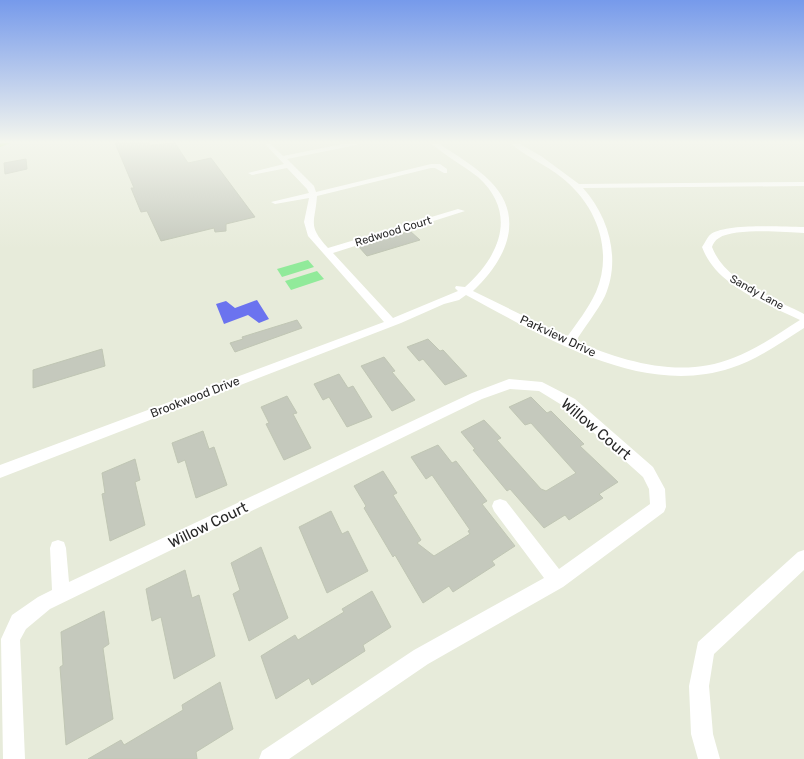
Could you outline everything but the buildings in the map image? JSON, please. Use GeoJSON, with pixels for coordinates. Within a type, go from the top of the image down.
{"type":"FeatureCollection","features":[{"type":"Feature","properties":{"kind":"street"},"geometry":{"type":"LineString","coordinates":[[302,178],[311,188],[313,195],[308,227],[312,236],[391,323]]}},
{"type":"Feature","properties":{"kind":"street"},"geometry":{"type":"LineString","coordinates":[[275,202],[313,195],[380,178]]}},
{"type":"Feature","properties":{"kind":"street","name":"Brookwood Drive"},"geometry":{"type":"LineString","coordinates":[[0,472],[454,298],[491,251],[498,230],[498,216],[492,197],[474,178]]}},
{"type":"Feature","properties":{"kind":"street","name":"Brookwood Drive"},"geometry":{"type":"LineString","coordinates":[[461,288],[474,284],[496,258],[505,235],[506,218],[499,198],[489,185],[480,178]]}},
{"type":"Feature","properties":{"kind":"street"},"geometry":{"type":"LineString","coordinates":[[567,178],[587,198],[603,227],[606,238],[607,260],[602,288],[587,316],[569,342]]}},
{"type":"Feature","properties":{"kind":"street"},"geometry":{"type":"LineString","coordinates":[[577,186],[804,184]]}},
{"type":"Feature","properties":{"kind":"street","name":"Redwood Court"},"geometry":{"type":"LineString","coordinates":[[326,252],[461,211]]}},
{"type":"Feature","properties":{"kind":"street","name":"Sandy Lane"},"geometry":{"type":"LineString","coordinates":[[804,230],[747,230],[724,233],[714,238],[707,247],[711,260],[726,275],[804,318]]}},
{"type":"Feature","properties":{"kind":"street","name":"Parkview Drive"},"geometry":{"type":"LineString","coordinates":[[461,288],[589,352],[643,367],[672,371],[710,369],[744,359],[804,323]]}},
{"type":"Feature","properties":{"kind":"street","name":"Willow Court"},"geometry":{"type":"LineString","coordinates":[[61,596],[477,396],[509,384],[542,388],[570,403],[648,472],[657,489],[658,507],[557,581],[421,657],[270,759]]}},
{"type":"Feature","properties":{"kind":"street"},"geometry":{"type":"LineString","coordinates":[[500,506],[557,581]]}},
{"type":"Feature","properties":{"kind":"street"},"geometry":{"type":"LineString","coordinates":[[14,759],[10,638],[19,622],[44,603],[61,596],[58,548]]}},
{"type":"Feature","properties":{"kind":"street"},"geometry":{"type":"LineString","coordinates":[[709,759],[702,734],[699,686],[705,649],[804,558]]}},
{"type":"Feature","properties":{"kind":"green space"},"geometry":{"type":"Polygon","coordinates":[[[308,260],[314,267],[282,277],[277,269],[308,260]]]}},
{"type":"Feature","properties":{"kind":"green space"},"geometry":{"type":"Polygon","coordinates":[[[317,271],[324,279],[291,290],[285,281],[317,271]]]}},
{"type":"Feature","properties":{"kind":"shaded area"},"geometry":{"type":"Polygon","coordinates":[[[257,300],[269,319],[259,323],[248,315],[224,324],[216,304],[226,301],[235,308],[257,300]]]}}]}
